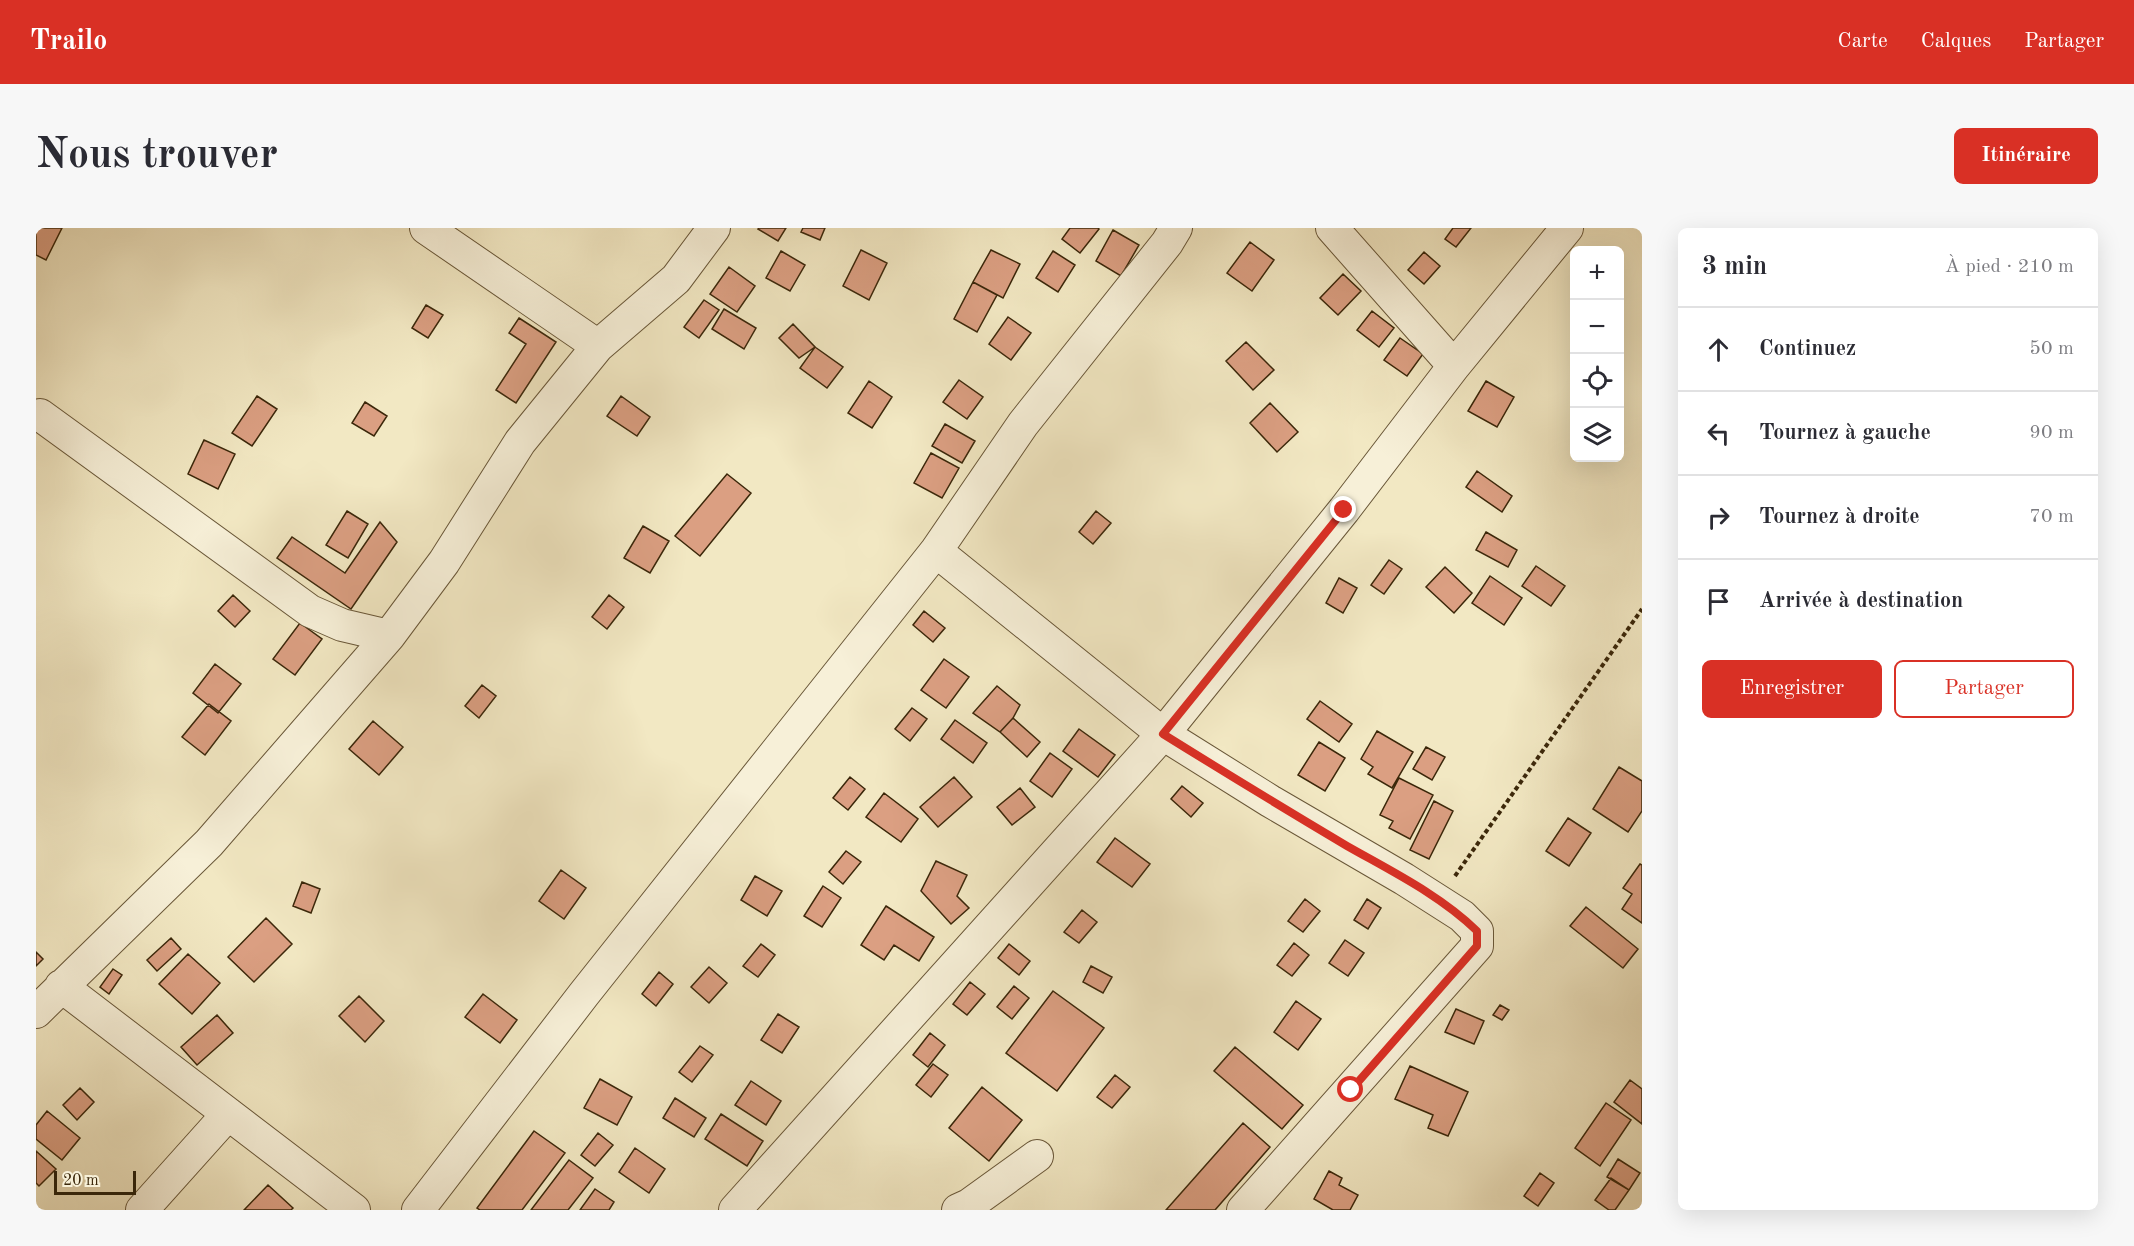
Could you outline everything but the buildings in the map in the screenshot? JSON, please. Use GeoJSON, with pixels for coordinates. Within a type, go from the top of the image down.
{"type":"FeatureCollection","features":[{"type":"Feature","properties":{"kind":"street"},"geometry":{"type":"LineString","coordinates":[[426,228],[598,346]]}},
{"type":"Feature","properties":{"kind":"street"},"geometry":{"type":"LineString","coordinates":[[354,1210],[228,1114],[44,1001],[209,843],[388,636],[444,562],[520,442],[598,346],[676,279],[714,228]]}},
{"type":"Feature","properties":{"kind":"street"},"geometry":{"type":"LineString","coordinates":[[418,1210],[584,994],[936,551],[1023,424],[1176,228]]}},
{"type":"Feature","properties":{"kind":"street"},"geometry":{"type":"LineString","coordinates":[[1332,228],[1454,366]]}},
{"type":"Feature","properties":{"kind":"street"},"geometry":{"type":"LineString","coordinates":[[735,1210],[1163,734],[1344,510],[1454,366],[1567,228]]}},
{"type":"Feature","properties":{"kind":"street"},"geometry":{"type":"LineString","coordinates":[[40,415],[310,611],[342,625],[388,636]]}},
{"type":"Feature","properties":{"kind":"street"},"geometry":{"type":"LineString","coordinates":[[936,551],[1163,734],[1462,916],[1477,931],[1477,946],[1243,1210]]}},
{"type":"Feature","properties":{"kind":"street"},"geometry":{"type":"LineString","coordinates":[[142,1210],[228,1114]]}},
{"type":"Feature","properties":{"kind":"street"},"geometry":{"type":"LineString","coordinates":[[958,1210],[969,1205],[1037,1156]]}},
{"type":"Feature","properties":{"kind":"path"},"geometry":{"type":"LineString","coordinates":[[1439,902],[1466,857],[1642,609]]}},
{"type":"Feature","properties":{"kind":"route"},"geometry":{"type":"LineString","coordinates":[[1344,510],[1163,734],[1270,801],[1404,879],[1462,916],[1477,931],[1477,946],[1351,1090]]}}]}
